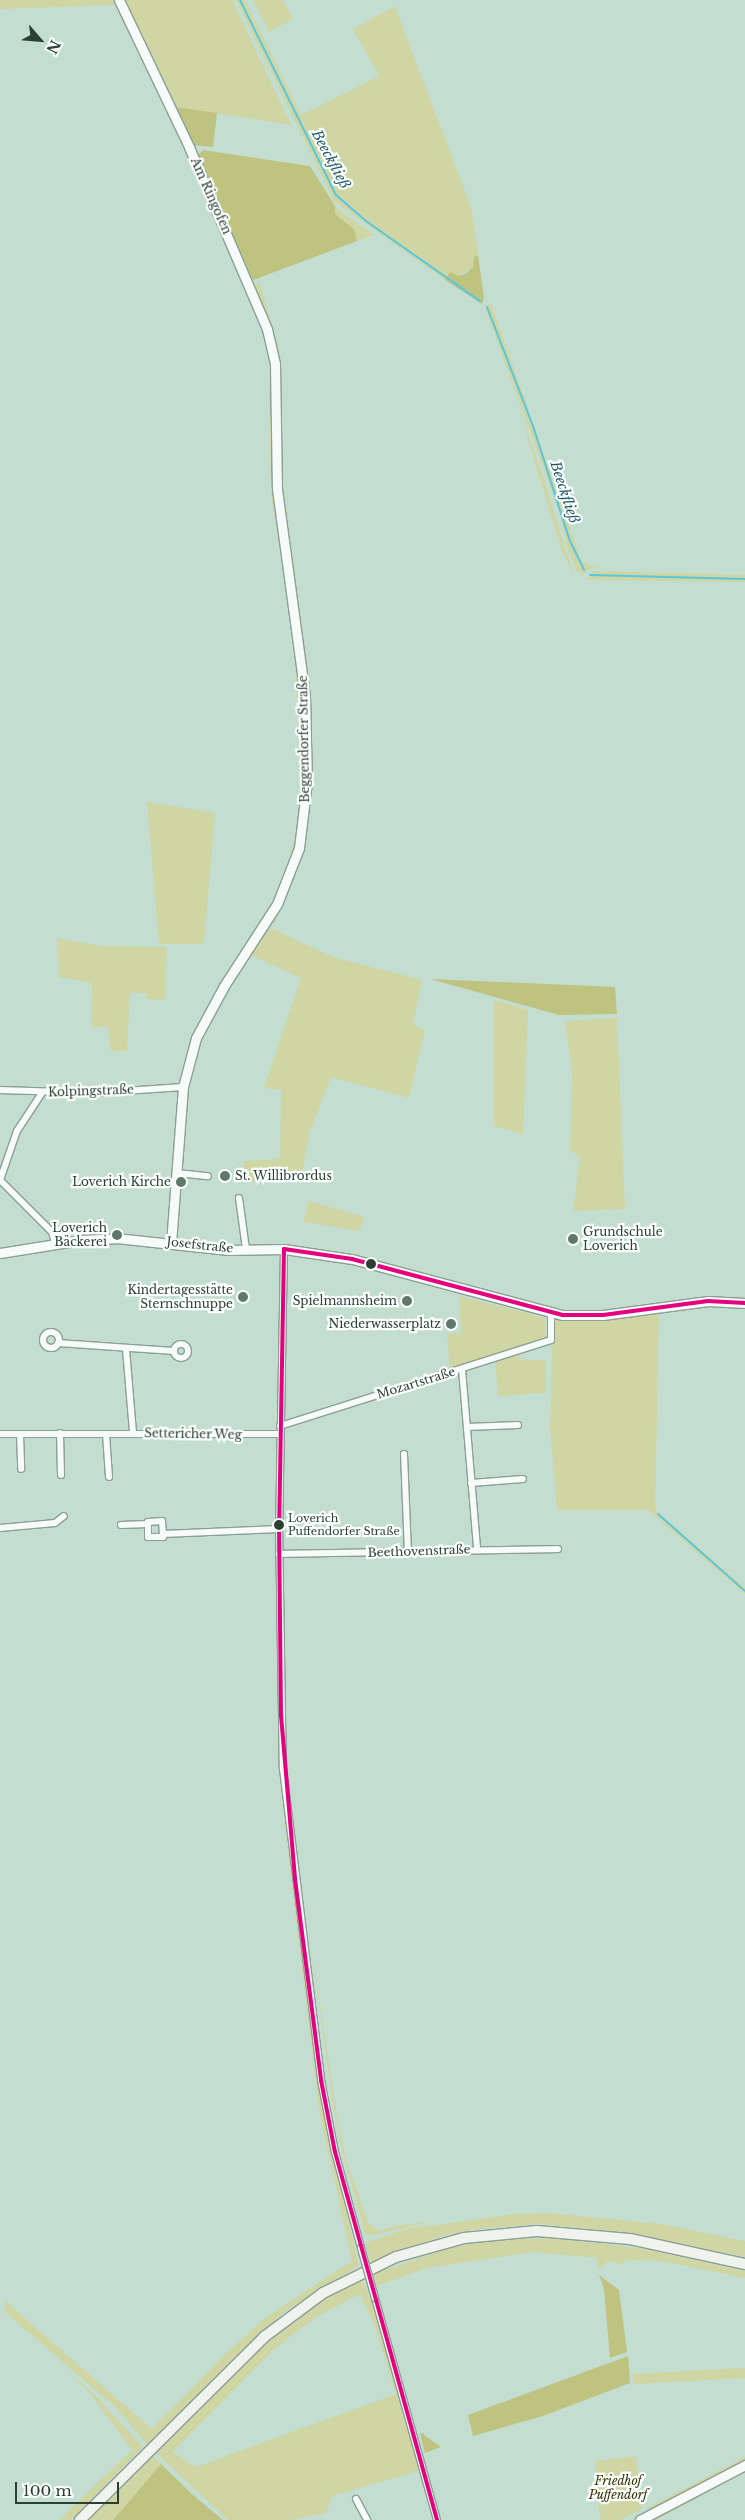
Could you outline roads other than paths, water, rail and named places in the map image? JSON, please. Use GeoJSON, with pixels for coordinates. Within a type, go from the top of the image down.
{"type":"FeatureCollection","features":[{"type":"Feature","properties":{"kind":"main road"},"geometry":{"type":"LineString","coordinates":[[80,2520],[264,2337],[323,2293],[396,2257],[464,2238],[545,2231],[630,2239],[745,2264]]}},
{"type":"Feature","properties":{"kind":"street","name":"Am Ringofen"},"geometry":{"type":"LineString","coordinates":[[120,0],[263,315],[275,364],[276,399]]}},
{"type":"Feature","properties":{"kind":"street","name":"Beggendorfer Straße"},"geometry":{"type":"LineString","coordinates":[[171,1242],[182,1087],[196,1038],[208,1013],[284,888],[299,848],[303,823],[307,782],[305,696],[277,489],[276,399]]}},
{"type":"Feature","properties":{"kind":"street","name":"Kolpingstraße"},"geometry":{"type":"LineString","coordinates":[[0,1090],[42,1093],[182,1087]]}},
{"type":"Feature","properties":{"kind":"street"},"geometry":{"type":"LineString","coordinates":[[42,1093],[17,1131],[0,1180],[52,1232],[55,1243]]}},
{"type":"Feature","properties":{"kind":"street"},"geometry":{"type":"LineString","coordinates":[[177,1172],[208,1176]]}},
{"type":"Feature","properties":{"kind":"street"},"geometry":{"type":"LineString","coordinates":[[239,1198],[246,1249]]}},
{"type":"Feature","properties":{"kind":"street","name":"Josefstraße"},"geometry":{"type":"LineString","coordinates":[[0,1252],[55,1243],[116,1238],[246,1249],[284,1249],[360,1260],[552,1313],[582,1316],[708,1301],[745,1304]]}},
{"type":"Feature","properties":{"kind":"street"},"geometry":{"type":"LineString","coordinates":[[284,1249],[279,1529],[281,1715],[295,1880],[324,2097],[374,2298],[437,2520]]}},
{"type":"Feature","properties":{"kind":"street","name":"Mozartstraße"},"geometry":{"type":"LineString","coordinates":[[280,1426],[551,1340],[552,1313]]}},
{"type":"Feature","properties":{"kind":"street"},"geometry":{"type":"LineString","coordinates":[[58,1343],[126,1349],[174,1350]]}},
{"type":"Feature","properties":{"kind":"street"},"geometry":{"type":"LineString","coordinates":[[126,1349],[133,1433]]}},
{"type":"Feature","properties":{"kind":"street"},"geometry":{"type":"LineString","coordinates":[[462,1369],[477,1549]]}},
{"type":"Feature","properties":{"kind":"street"},"geometry":{"type":"LineString","coordinates":[[468,1426],[518,1425]]}},
{"type":"Feature","properties":{"kind":"street","name":"Settericher Weg"},"geometry":{"type":"LineString","coordinates":[[0,1434],[280,1434]]}},
{"type":"Feature","properties":{"kind":"street"},"geometry":{"type":"LineString","coordinates":[[20,1434],[21,1469]]}},
{"type":"Feature","properties":{"kind":"street"},"geometry":{"type":"LineString","coordinates":[[60,1434],[61,1475]]}},
{"type":"Feature","properties":{"kind":"street"},"geometry":{"type":"LineString","coordinates":[[106,1434],[109,1477]]}},
{"type":"Feature","properties":{"kind":"street"},"geometry":{"type":"LineString","coordinates":[[404,1454],[408,1552]]}},
{"type":"Feature","properties":{"kind":"street"},"geometry":{"type":"LineString","coordinates":[[471,1483],[523,1479]]}},
{"type":"Feature","properties":{"kind":"street"},"geometry":{"type":"LineString","coordinates":[[0,1528],[55,1523],[64,1516]]}},
{"type":"Feature","properties":{"kind":"street"},"geometry":{"type":"LineString","coordinates":[[122,1525],[162,1521],[163,1534]]}},
{"type":"Feature","properties":{"kind":"street"},"geometry":{"type":"LineString","coordinates":[[147,1524],[148,1537],[163,1537],[163,1534],[279,1529]]}},
{"type":"Feature","properties":{"kind":"street","name":"Beethovenstraße"},"geometry":{"type":"LineString","coordinates":[[279,1554],[558,1549]]}},
{"type":"Feature","properties":{"kind":"street"},"geometry":{"type":"LineString","coordinates":[[640,2520],[745,2465]]}},
{"type":"Feature","properties":{"kind":"street"},"geometry":{"type":"LineString","coordinates":[[356,2499],[368,2520]]}},
{"type":"Feature","properties":{"kind":"waterway","name":"Beeckfließ"},"geometry":{"type":"LineString","coordinates":[[240,0],[336,195],[366,221],[480,301]]}},
{"type":"Feature","properties":{"kind":"waterway","name":"Beeckfließ"},"geometry":{"type":"LineString","coordinates":[[487,307],[533,426],[570,541],[584,570]]}},
{"type":"Feature","properties":{"kind":"waterway","name":"Beeckfließ"},"geometry":{"type":"LineString","coordinates":[[590,575],[745,579]]}},
{"type":"Feature","properties":{"kind":"waterway"},"geometry":{"type":"LineString","coordinates":[[658,1514],[745,1591]]}},
{"type":"Feature","properties":{"kind":"place","name":"St. Willibrordus"},"geometry":{"type":"Point","coordinates":[225,1176]}},
{"type":"Feature","properties":{"kind":"place","name":"Loverich Kirche"},"geometry":{"type":"Point","coordinates":[181,1182]}},
{"type":"Feature","properties":{"kind":"place","name":"Loverich Bäckerei"},"geometry":{"type":"Point","coordinates":[117,1235]}},
{"type":"Feature","properties":{"kind":"place","name":"Grundschule Loverich"},"geometry":{"type":"Point","coordinates":[573,1239]}},
{"type":"Feature","properties":{"kind":"place","name":"Kindertagesstätte Sternschnuppe"},"geometry":{"type":"Point","coordinates":[243,1297]}},
{"type":"Feature","properties":{"kind":"place","name":"Spielmannsheim"},"geometry":{"type":"Point","coordinates":[407,1301]}},
{"type":"Feature","properties":{"kind":"place","name":"Niederwasserplatz"},"geometry":{"type":"Point","coordinates":[451,1324]}},
{"type":"Feature","properties":{"kind":"place","name":"Loverich Puffendorfer Straße"},"geometry":{"type":"Point","coordinates":[279,1525]}},
{"type":"Feature","properties":{"kind":"park label","name":"Friedhof Puffendorf"},"geometry":{"type":"Point","coordinates":[618,2488]}}]}
